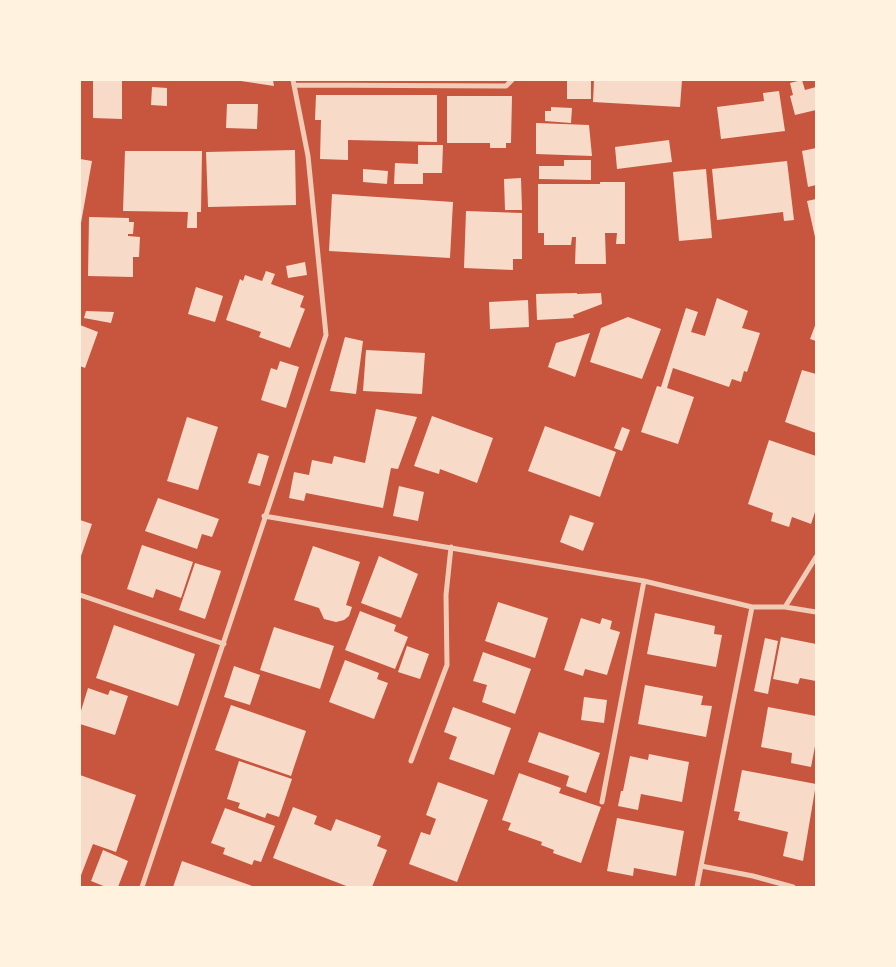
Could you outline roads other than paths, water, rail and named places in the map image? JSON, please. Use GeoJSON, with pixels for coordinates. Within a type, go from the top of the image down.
{"type":"FeatureCollection","features":[{"type":"Feature","properties":{"kind":"street"},"geometry":{"type":"LineString","coordinates":[[142,887],[224,644],[264,516],[326,335],[308,156],[293,82],[506,86],[512,80]]}},
{"type":"Feature","properties":{"kind":"street"},"geometry":{"type":"LineString","coordinates":[[264,516],[644,581],[752,607],[785,607],[816,612]]}},
{"type":"Feature","properties":{"kind":"street"},"geometry":{"type":"LineString","coordinates":[[411,761],[448,665],[446,595],[451,547]]}},
{"type":"Feature","properties":{"kind":"street"},"geometry":{"type":"LineString","coordinates":[[785,607],[816,556]]}},
{"type":"Feature","properties":{"kind":"street"},"geometry":{"type":"LineString","coordinates":[[602,802],[644,581]]}},
{"type":"Feature","properties":{"kind":"street"},"geometry":{"type":"LineString","coordinates":[[80,595],[224,644]]}},
{"type":"Feature","properties":{"kind":"street"},"geometry":{"type":"LineString","coordinates":[[697,887],[752,607]]}},
{"type":"Feature","properties":{"kind":"street"},"geometry":{"type":"LineString","coordinates":[[701,866],[753,876],[793,887]]}}]}
